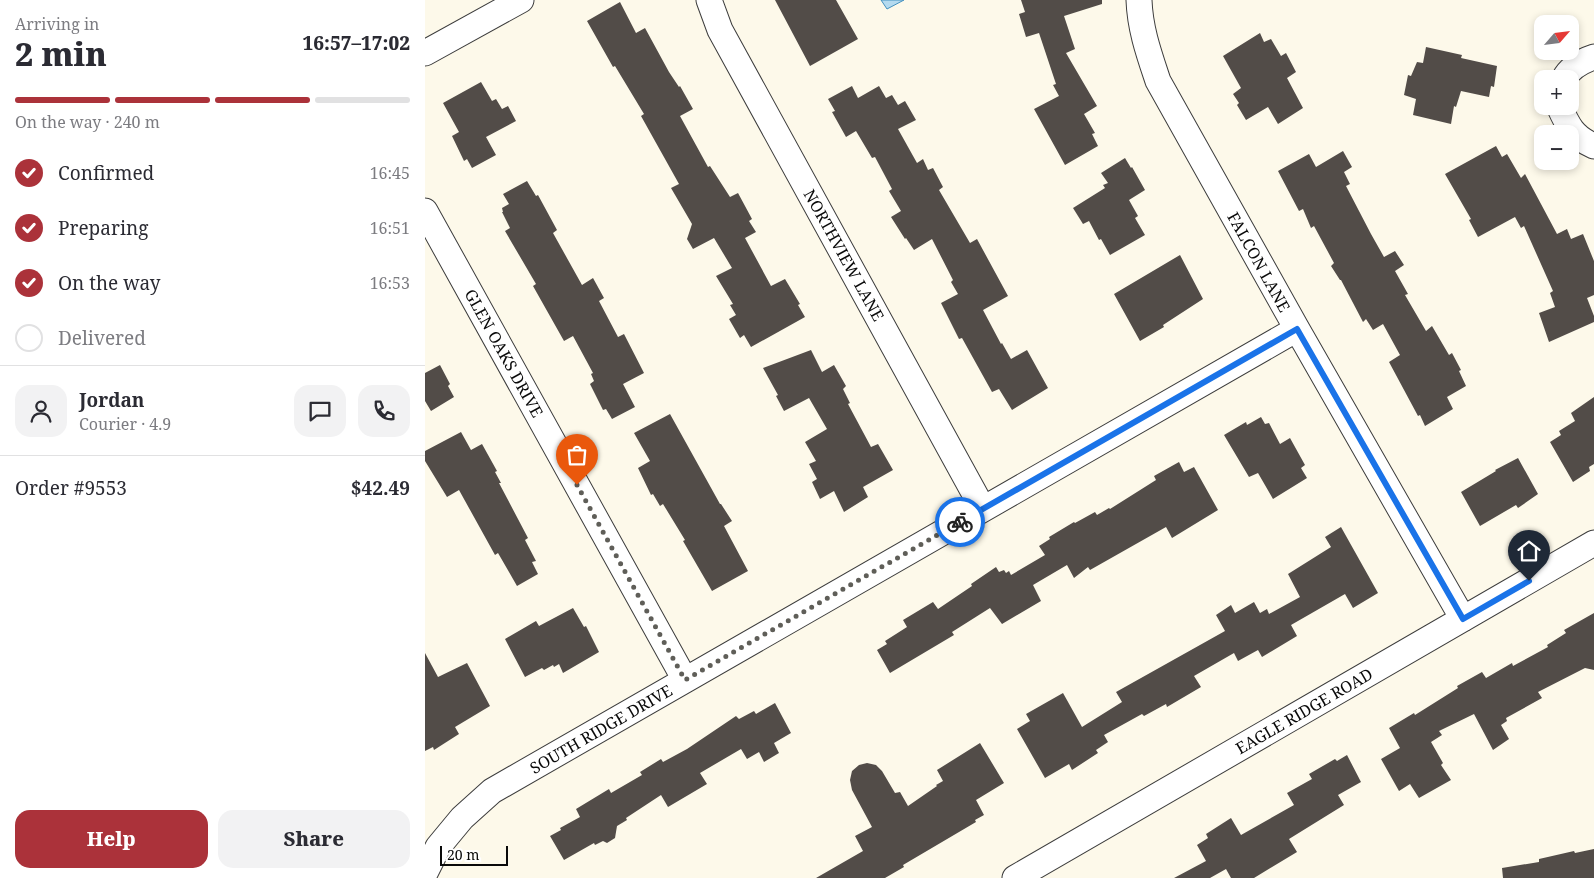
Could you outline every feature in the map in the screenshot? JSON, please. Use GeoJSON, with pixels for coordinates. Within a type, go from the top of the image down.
{"type":"FeatureCollection","features":[{"type":"Feature","properties":{"kind":"street"},"geometry":{"type":"LineString","coordinates":[[425,53],[521,0]]}},
{"type":"Feature","properties":{"kind":"street","name":"NORTHVIEW LANE"},"geometry":{"type":"LineString","coordinates":[[709,0],[720,30],[983,509]]}},
{"type":"Feature","properties":{"kind":"street","name":"FALCON LANE"},"geometry":{"type":"LineString","coordinates":[[1139,0],[1139,12],[1145,45],[1158,81],[1463,619]]}},
{"type":"Feature","properties":{"kind":"street"},"geometry":{"type":"LineString","coordinates":[[1571,70],[1582,61],[1594,57]]}},
{"type":"Feature","properties":{"kind":"street"},"geometry":{"type":"LineString","coordinates":[[1563,115],[1567,124],[1580,140],[1594,146]]}},
{"type":"Feature","properties":{"kind":"street","name":"GLEN OAKS DRIVE"},"geometry":{"type":"LineString","coordinates":[[425,211],[685,680]]}},
{"type":"Feature","properties":{"kind":"street","name":"SOUTH RIDGE DRIVE"},"geometry":{"type":"LineString","coordinates":[[425,874],[438,847],[462,818],[492,791],[1297,329]]}},
{"type":"Feature","properties":{"kind":"street","name":"EAGLE RIDGE ROAD"},"geometry":{"type":"LineString","coordinates":[[1015,878],[1594,543]]}},
{"type":"Feature","properties":{"kind":"water"},"geometry":{"type":"Polygon","coordinates":[[[881,0],[904,0],[887,9],[881,0]]]}},
{"type":"Feature","properties":{"kind":"building"},"geometry":{"type":"Polygon","coordinates":[[[775,0],[836,0],[858,39],[810,66],[775,0]]]}},
{"type":"Feature","properties":{"kind":"building"},"geometry":{"type":"Polygon","coordinates":[[[1021,0],[1102,0],[1102,4],[1064,16],[1075,49],[1066,53],[1097,106],[1084,114],[1095,133],[1092,134],[1098,146],[1065,165],[1034,109],[1059,96],[1053,85],[1056,84],[1039,33],[1026,37],[1019,14],[1025,12],[1021,0]]]}},
{"type":"Feature","properties":{"kind":"building"},"geometry":{"type":"Polygon","coordinates":[[[620,2],[636,33],[645,28],[669,72],[680,86],[693,109],[680,116],[708,167],[710,166],[730,197],[738,193],[752,219],[749,221],[756,232],[745,238],[771,286],[785,279],[800,304],[798,305],[805,317],[751,347],[744,335],[740,338],[729,319],[736,315],[730,305],[733,304],[716,276],[732,268],[714,238],[693,249],[687,239],[692,224],[671,188],[679,184],[641,116],[644,114],[615,66],[613,67],[587,21],[620,2]]]}},
{"type":"Feature","properties":{"kind":"building"},"geometry":{"type":"Polygon","coordinates":[[[1260,33],[1264,42],[1271,39],[1281,56],[1286,53],[1296,72],[1287,78],[1303,108],[1278,124],[1268,107],[1246,120],[1233,94],[1241,88],[1223,56],[1260,33]]]}},
{"type":"Feature","properties":{"kind":"building"},"geometry":{"type":"Polygon","coordinates":[[[1426,47],[1462,55],[1461,58],[1497,66],[1494,87],[1491,86],[1489,97],[1461,91],[1456,107],[1454,106],[1451,124],[1413,115],[1416,99],[1404,95],[1408,75],[1411,76],[1417,62],[1423,63],[1426,47]]]}},
{"type":"Feature","properties":{"kind":"building"},"geometry":{"type":"Polygon","coordinates":[[[481,82],[492,101],[496,99],[502,109],[508,106],[516,121],[486,137],[496,155],[472,168],[467,159],[464,161],[452,136],[459,132],[443,103],[481,82]]]}},
{"type":"Feature","properties":{"kind":"building"},"geometry":{"type":"Polygon","coordinates":[[[852,86],[858,98],[879,86],[886,98],[892,95],[898,105],[905,101],[916,120],[898,129],[917,163],[923,159],[928,170],[933,168],[943,187],[939,190],[970,243],[977,239],[1008,296],[983,310],[1011,359],[1027,350],[1048,388],[1012,410],[999,389],[992,392],[962,338],[959,339],[941,303],[958,294],[932,239],[914,250],[905,239],[891,217],[901,211],[889,191],[892,189],[875,157],[872,158],[856,131],[846,137],[832,112],[835,111],[828,99],[852,86]]]}},
{"type":"Feature","properties":{"kind":"building"},"geometry":{"type":"Polygon","coordinates":[[[1496,146],[1502,157],[1507,154],[1521,178],[1525,174],[1557,234],[1567,229],[1571,239],[1583,234],[1594,261],[1594,295],[1587,298],[1594,316],[1594,322],[1549,342],[1539,313],[1555,307],[1550,293],[1553,291],[1524,226],[1521,228],[1515,217],[1478,237],[1469,220],[1471,219],[1445,174],[1496,146]]]}},
{"type":"Feature","properties":{"kind":"building"},"geometry":{"type":"Polygon","coordinates":[[[1343,151],[1352,167],[1344,172],[1350,184],[1346,186],[1371,234],[1384,257],[1395,251],[1404,265],[1395,271],[1408,294],[1405,295],[1426,331],[1432,326],[1449,355],[1452,353],[1461,370],[1459,371],[1466,386],[1447,397],[1453,409],[1425,426],[1389,362],[1400,355],[1383,324],[1373,330],[1366,319],[1363,322],[1341,280],[1331,266],[1334,263],[1314,226],[1311,228],[1303,209],[1299,211],[1278,171],[1309,154],[1316,167],[1343,151]]]}},
{"type":"Feature","properties":{"kind":"building"},"geometry":{"type":"Polygon","coordinates":[[[1125,158],[1145,190],[1129,200],[1138,216],[1135,218],[1145,235],[1110,255],[1089,221],[1083,224],[1073,208],[1105,188],[1103,185],[1108,183],[1101,173],[1125,158]]]}},
{"type":"Feature","properties":{"kind":"building"},"geometry":{"type":"Polygon","coordinates":[[[527,181],[536,196],[538,195],[557,230],[553,233],[582,285],[593,278],[604,298],[599,301],[618,337],[624,334],[644,373],[623,384],[635,407],[612,419],[606,409],[603,410],[590,384],[594,381],[591,374],[593,373],[573,336],[564,341],[533,286],[536,284],[505,231],[510,228],[502,208],[509,204],[503,194],[527,181]]]}},
{"type":"Feature","properties":{"kind":"building"},"geometry":{"type":"Polygon","coordinates":[[[1180,255],[1203,299],[1163,325],[1164,327],[1140,341],[1114,294],[1180,255]]]}},
{"type":"Feature","properties":{"kind":"building"},"geometry":{"type":"Polygon","coordinates":[[[811,350],[822,372],[834,365],[846,386],[843,389],[850,403],[848,404],[871,447],[878,444],[893,470],[863,487],[868,497],[844,512],[834,491],[820,499],[812,482],[817,479],[809,464],[816,461],[805,442],[827,429],[809,398],[784,411],[776,396],[778,395],[763,368],[811,350]]]}},
{"type":"Feature","properties":{"kind":"building"},"geometry":{"type":"Polygon","coordinates":[[[440,365],[450,384],[448,386],[454,397],[431,411],[425,401],[425,373],[440,365]]]}},
{"type":"Feature","properties":{"kind":"building"},"geometry":{"type":"Polygon","coordinates":[[[1594,397],[1594,464],[1589,467],[1590,471],[1573,482],[1550,442],[1561,435],[1559,431],[1575,421],[1571,413],[1594,397]]]}},
{"type":"Feature","properties":{"kind":"building"},"geometry":{"type":"Polygon","coordinates":[[[670,414],[720,504],[732,521],[724,526],[748,571],[712,591],[683,541],[685,540],[663,504],[660,506],[653,494],[651,495],[638,468],[650,461],[634,433],[670,414]]]}},
{"type":"Feature","properties":{"kind":"building"},"geometry":{"type":"Polygon","coordinates":[[[1261,417],[1265,424],[1269,423],[1280,444],[1290,438],[1305,465],[1301,468],[1307,478],[1273,499],[1258,473],[1249,477],[1224,435],[1246,422],[1247,425],[1261,417]]]}},
{"type":"Feature","properties":{"kind":"building"},"geometry":{"type":"Polygon","coordinates":[[[461,432],[471,450],[482,444],[497,471],[495,472],[501,483],[499,483],[528,538],[525,540],[536,561],[532,562],[538,574],[517,586],[498,553],[495,555],[459,490],[447,497],[425,461],[425,451],[461,432]]]}},
{"type":"Feature","properties":{"kind":"building"},"geometry":{"type":"Polygon","coordinates":[[[1518,458],[1538,494],[1518,508],[1516,505],[1480,526],[1461,492],[1518,458]]]}},
{"type":"Feature","properties":{"kind":"building"},"geometry":{"type":"Polygon","coordinates":[[[1179,462],[1184,472],[1194,467],[1218,510],[1172,538],[1166,527],[1090,570],[1088,567],[1074,578],[1067,565],[1033,585],[1041,601],[1002,624],[990,608],[952,632],[954,635],[890,673],[877,650],[887,644],[885,641],[907,627],[903,620],[933,602],[938,609],[996,567],[999,572],[1004,570],[1006,573],[1009,571],[1011,575],[1045,555],[1039,546],[1050,539],[1049,537],[1095,512],[1097,515],[1110,509],[1156,480],[1154,476],[1179,462]]]}},
{"type":"Feature","properties":{"kind":"building"},"geometry":{"type":"Polygon","coordinates":[[[1341,527],[1378,593],[1353,608],[1345,594],[1291,625],[1297,636],[1262,657],[1258,650],[1238,661],[1234,653],[1194,676],[1201,687],[1167,707],[1166,704],[1144,716],[1142,714],[1104,735],[1108,742],[1096,750],[1098,753],[1072,770],[1069,764],[1045,778],[1017,729],[1030,721],[1026,714],[1063,693],[1082,727],[1122,702],[1116,692],[1225,631],[1216,615],[1231,605],[1235,613],[1254,602],[1260,613],[1267,609],[1269,614],[1300,597],[1288,574],[1331,547],[1325,537],[1341,527]]]}},
{"type":"Feature","properties":{"kind":"building"},"geometry":{"type":"Polygon","coordinates":[[[573,608],[584,627],[586,626],[599,652],[563,673],[559,664],[544,670],[542,668],[525,677],[505,639],[536,621],[539,626],[573,608]]]}},
{"type":"Feature","properties":{"kind":"building"},"geometry":{"type":"Polygon","coordinates":[[[1594,613],[1594,670],[1585,668],[1538,692],[1542,698],[1506,718],[1507,721],[1501,725],[1509,739],[1493,750],[1474,714],[1439,731],[1442,735],[1431,742],[1443,763],[1441,765],[1451,780],[1419,798],[1410,784],[1399,791],[1381,759],[1400,748],[1389,728],[1414,713],[1415,715],[1458,688],[1457,686],[1482,672],[1486,678],[1512,663],[1513,666],[1548,647],[1547,645],[1566,633],[1564,630],[1594,613]]]}},
{"type":"Feature","properties":{"kind":"building"},"geometry":{"type":"Polygon","coordinates":[[[425,653],[438,677],[467,663],[490,706],[455,727],[459,734],[434,750],[433,747],[425,751],[425,653]]]}},
{"type":"Feature","properties":{"kind":"building"},"geometry":{"type":"Polygon","coordinates":[[[775,703],[791,733],[774,743],[779,753],[764,762],[759,752],[747,759],[741,749],[700,773],[707,784],[668,807],[661,795],[617,826],[615,838],[607,843],[603,841],[595,845],[594,843],[564,860],[550,836],[580,817],[576,809],[609,789],[611,793],[642,775],[640,772],[661,759],[663,762],[687,749],[736,716],[739,719],[754,711],[756,714],[775,703]]]}},
{"type":"Feature","properties":{"kind":"building"},"geometry":{"type":"Polygon","coordinates":[[[980,743],[1004,783],[976,800],[984,815],[975,820],[976,822],[903,865],[904,867],[885,878],[816,878],[863,851],[855,836],[872,827],[852,790],[850,780],[852,771],[859,765],[867,763],[876,765],[882,771],[895,793],[900,792],[908,806],[943,781],[937,770],[980,743]]]}},
{"type":"Feature","properties":{"kind":"building"},"geometry":{"type":"Polygon","coordinates":[[[1347,755],[1361,782],[1338,795],[1344,805],[1289,839],[1297,852],[1254,878],[1231,878],[1226,869],[1210,878],[1174,878],[1206,861],[1197,845],[1208,838],[1206,834],[1231,818],[1241,835],[1294,805],[1287,793],[1312,779],[1309,774],[1335,759],[1337,761],[1347,755]]]}},
{"type":"Feature","properties":{"kind":"building"},"geometry":{"type":"Polygon","coordinates":[[[1594,849],[1594,878],[1503,878],[1502,868],[1539,862],[1539,859],[1574,851],[1575,853],[1594,849]]]}},
{"type":"Feature","properties":{"kind":"way so far"},"geometry":{"type":"LineString","coordinates":[[577,485],[685,680],[960,522]]}},
{"type":"Feature","properties":{"kind":"route"},"geometry":{"type":"LineString","coordinates":[[960,522],[1297,329],[1463,619],[1529,581]]}}]}
